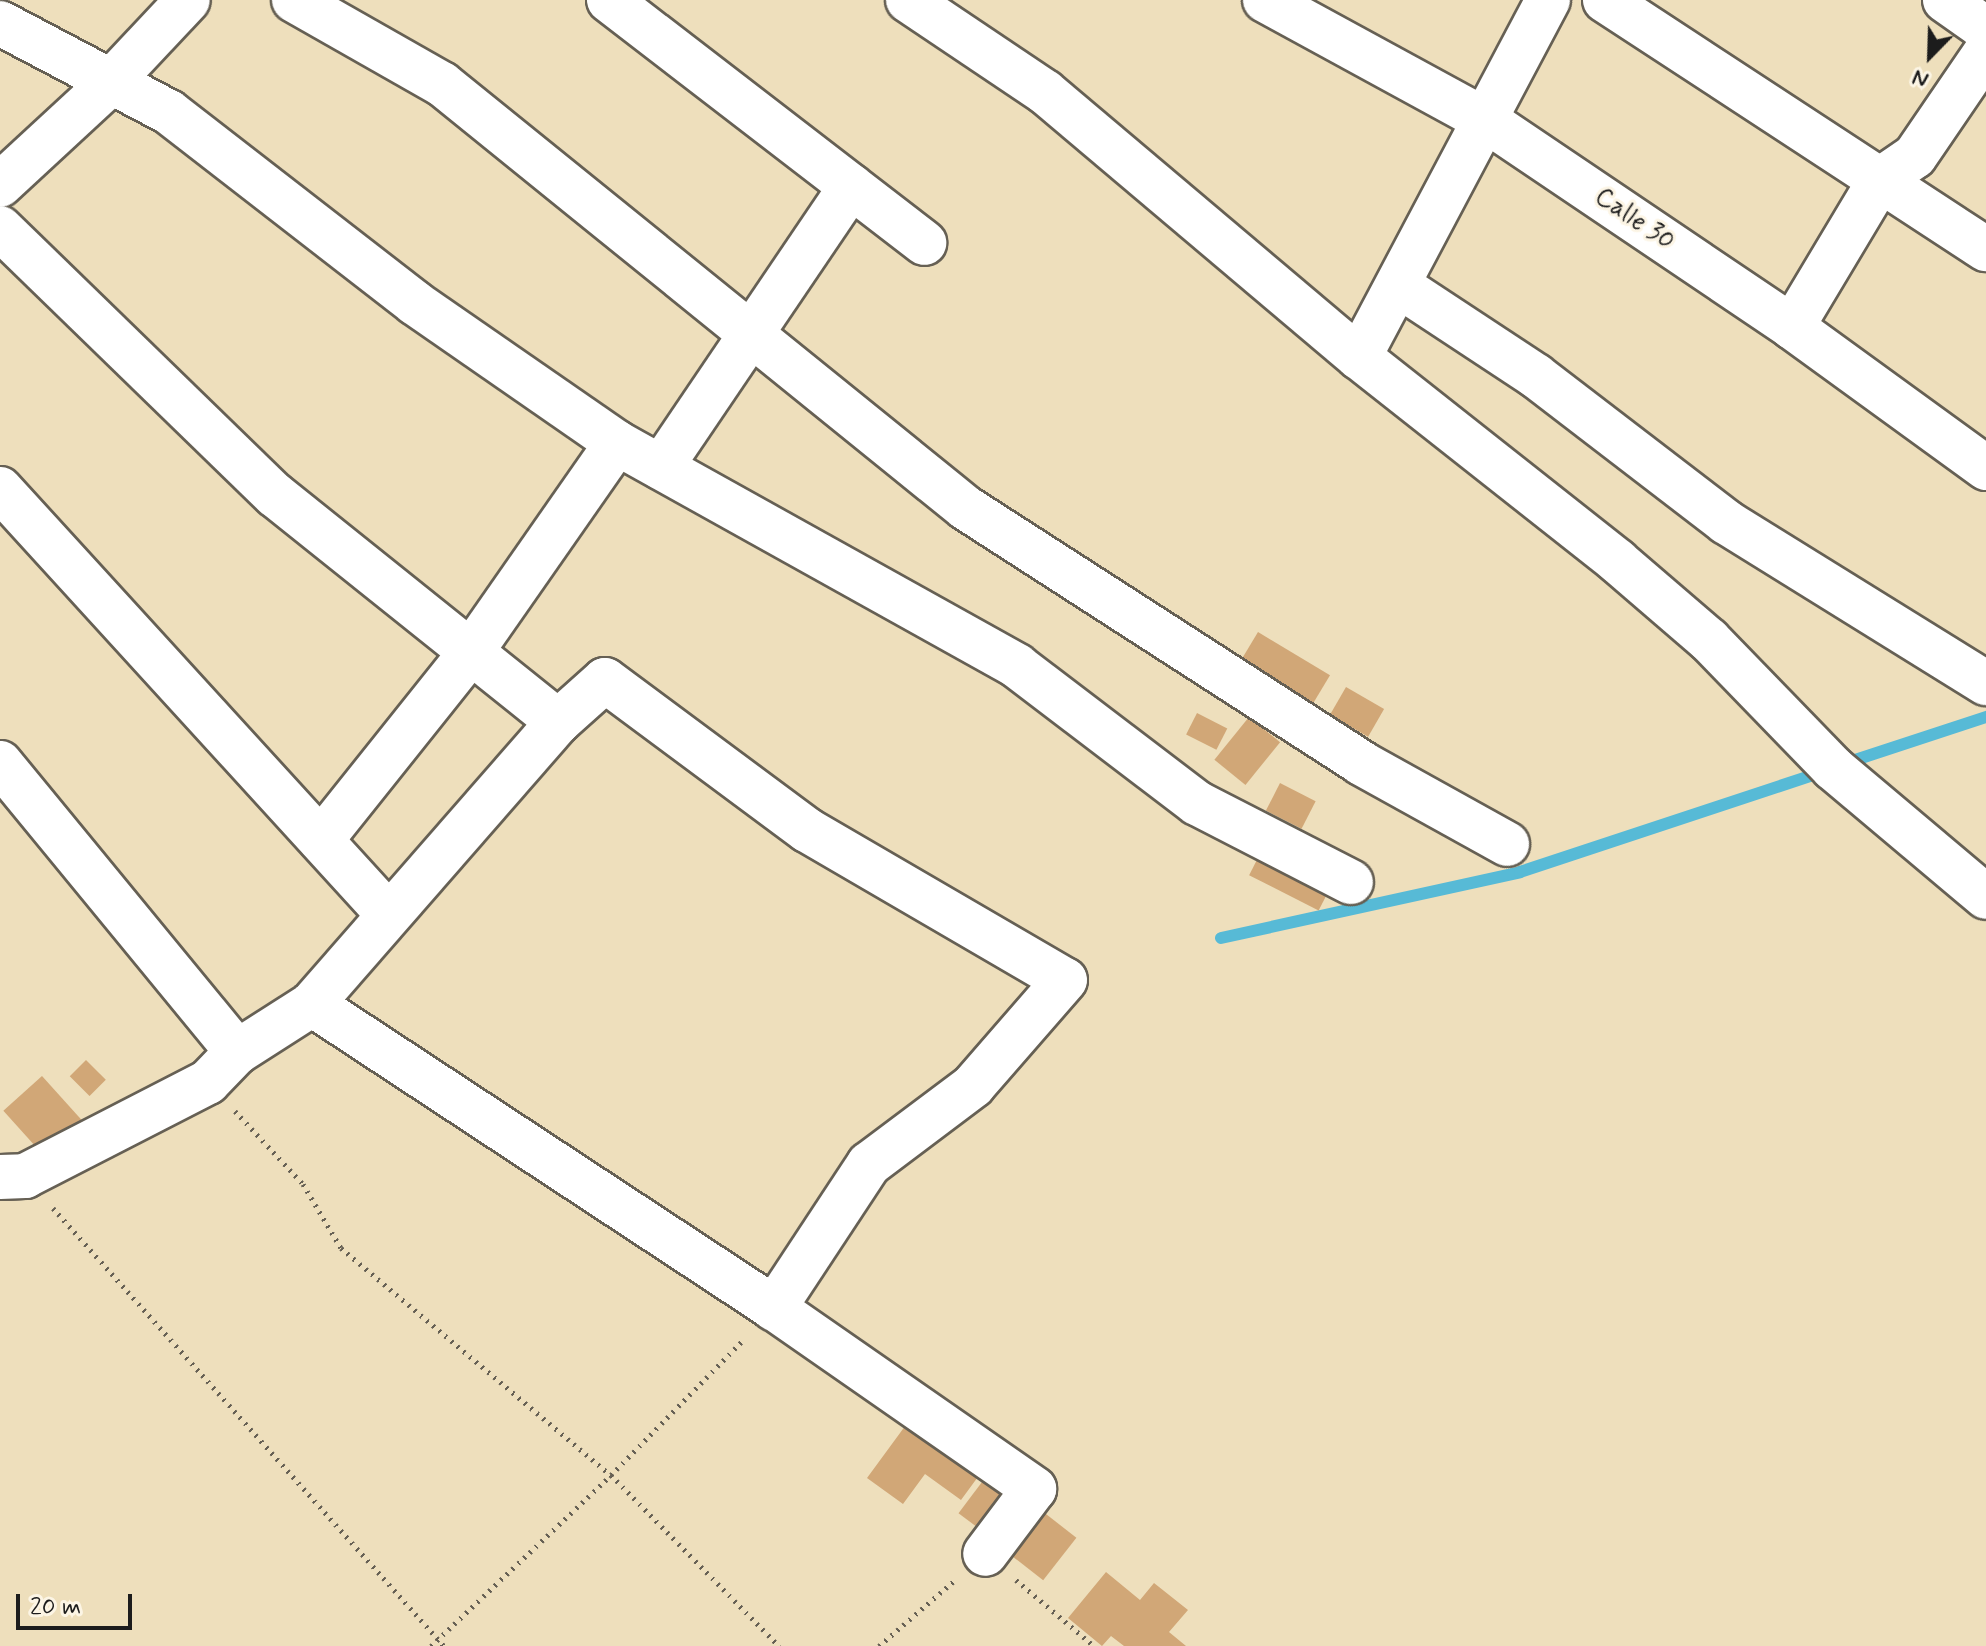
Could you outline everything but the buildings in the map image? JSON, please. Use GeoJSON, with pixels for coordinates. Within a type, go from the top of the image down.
{"type":"FeatureCollection","features":[{"type":"Feature","properties":{"kind":"street"},"geometry":{"type":"LineString","coordinates":[[0,185],[109,84],[188,0]]}},
{"type":"Feature","properties":{"kind":"street"},"geometry":{"type":"LineString","coordinates":[[294,0],[442,84],[750,337],[966,508],[1361,763],[1507,844]]}},
{"type":"Feature","properties":{"kind":"street"},"geometry":{"type":"LineString","coordinates":[[609,0],[924,243]]}},
{"type":"Feature","properties":{"kind":"street"},"geometry":{"type":"LineString","coordinates":[[908,0],[1045,92],[1359,357],[1698,630],[1833,768],[1986,897]]}},
{"type":"Feature","properties":{"kind":"street","name":"Calle 30"},"geometry":{"type":"LineString","coordinates":[[1265,0],[1487,121],[1792,327],[1986,468]]}},
{"type":"Feature","properties":{"kind":"street"},"geometry":{"type":"LineString","coordinates":[[1359,357],[1487,121],[1548,0]]}},
{"type":"Feature","properties":{"kind":"street"},"geometry":{"type":"LineString","coordinates":[[1605,0],[1986,249]]}},
{"type":"Feature","properties":{"kind":"street"},"geometry":{"type":"LineString","coordinates":[[1945,0],[1986,29]]}},
{"type":"Feature","properties":{"kind":"street"},"geometry":{"type":"LineString","coordinates":[[0,23],[109,84],[169,112],[415,303],[617,443],[1017,666],[1197,803],[1351,882]]}},
{"type":"Feature","properties":{"kind":"street"},"geometry":{"type":"LineString","coordinates":[[1792,327],[1880,180],[1915,156],[1986,52]]}},
{"type":"Feature","properties":{"kind":"street"},"geometry":{"type":"LineString","coordinates":[[661,467],[851,186]]}},
{"type":"Feature","properties":{"kind":"street"},"geometry":{"type":"LineString","coordinates":[[0,228],[275,495],[558,722]]}},
{"type":"Feature","properties":{"kind":"street"},"geometry":{"type":"LineString","coordinates":[[1398,285],[1536,376],[1726,522],[1986,683]]}},
{"type":"Feature","properties":{"kind":"street"},"geometry":{"type":"LineString","coordinates":[[321,840],[471,652],[617,443]]}},
{"type":"Feature","properties":{"kind":"street"},"geometry":{"type":"LineString","coordinates":[[0,489],[387,913]]}},
{"type":"Feature","properties":{"kind":"street"},"geometry":{"type":"LineString","coordinates":[[8,1166],[222,1067],[312,1004],[387,913],[558,722],[605,680],[807,830],[1065,980],[973,1086],[869,1164],[774,1308]]}},
{"type":"Feature","properties":{"kind":"street"},"geometry":{"type":"LineString","coordinates":[[0,763],[222,1067]]}},
{"type":"Feature","properties":{"kind":"street"},"geometry":{"type":"LineString","coordinates":[[312,1004],[774,1308],[1034,1489],[985,1554]]}},
{"type":"Feature","properties":{"kind":"path"},"geometry":{"type":"LineString","coordinates":[[222,1067],[303,1184],[341,1248],[611,1475],[779,1646]]}},
{"type":"Feature","properties":{"kind":"path"},"geometry":{"type":"LineString","coordinates":[[8,1166],[444,1646]]}},
{"type":"Feature","properties":{"kind":"path"},"geometry":{"type":"LineString","coordinates":[[431,1646],[611,1475],[774,1308]]}},
{"type":"Feature","properties":{"kind":"path"},"geometry":{"type":"LineString","coordinates":[[879,1646],[985,1554],[1094,1646]]}},
{"type":"Feature","properties":{"kind":"waterway"},"geometry":{"type":"LineString","coordinates":[[1843,764],[1986,717]]}},
{"type":"Feature","properties":{"kind":"waterway"},"geometry":{"type":"LineString","coordinates":[[1221,938],[1520,872],[1822,772]]}}]}
